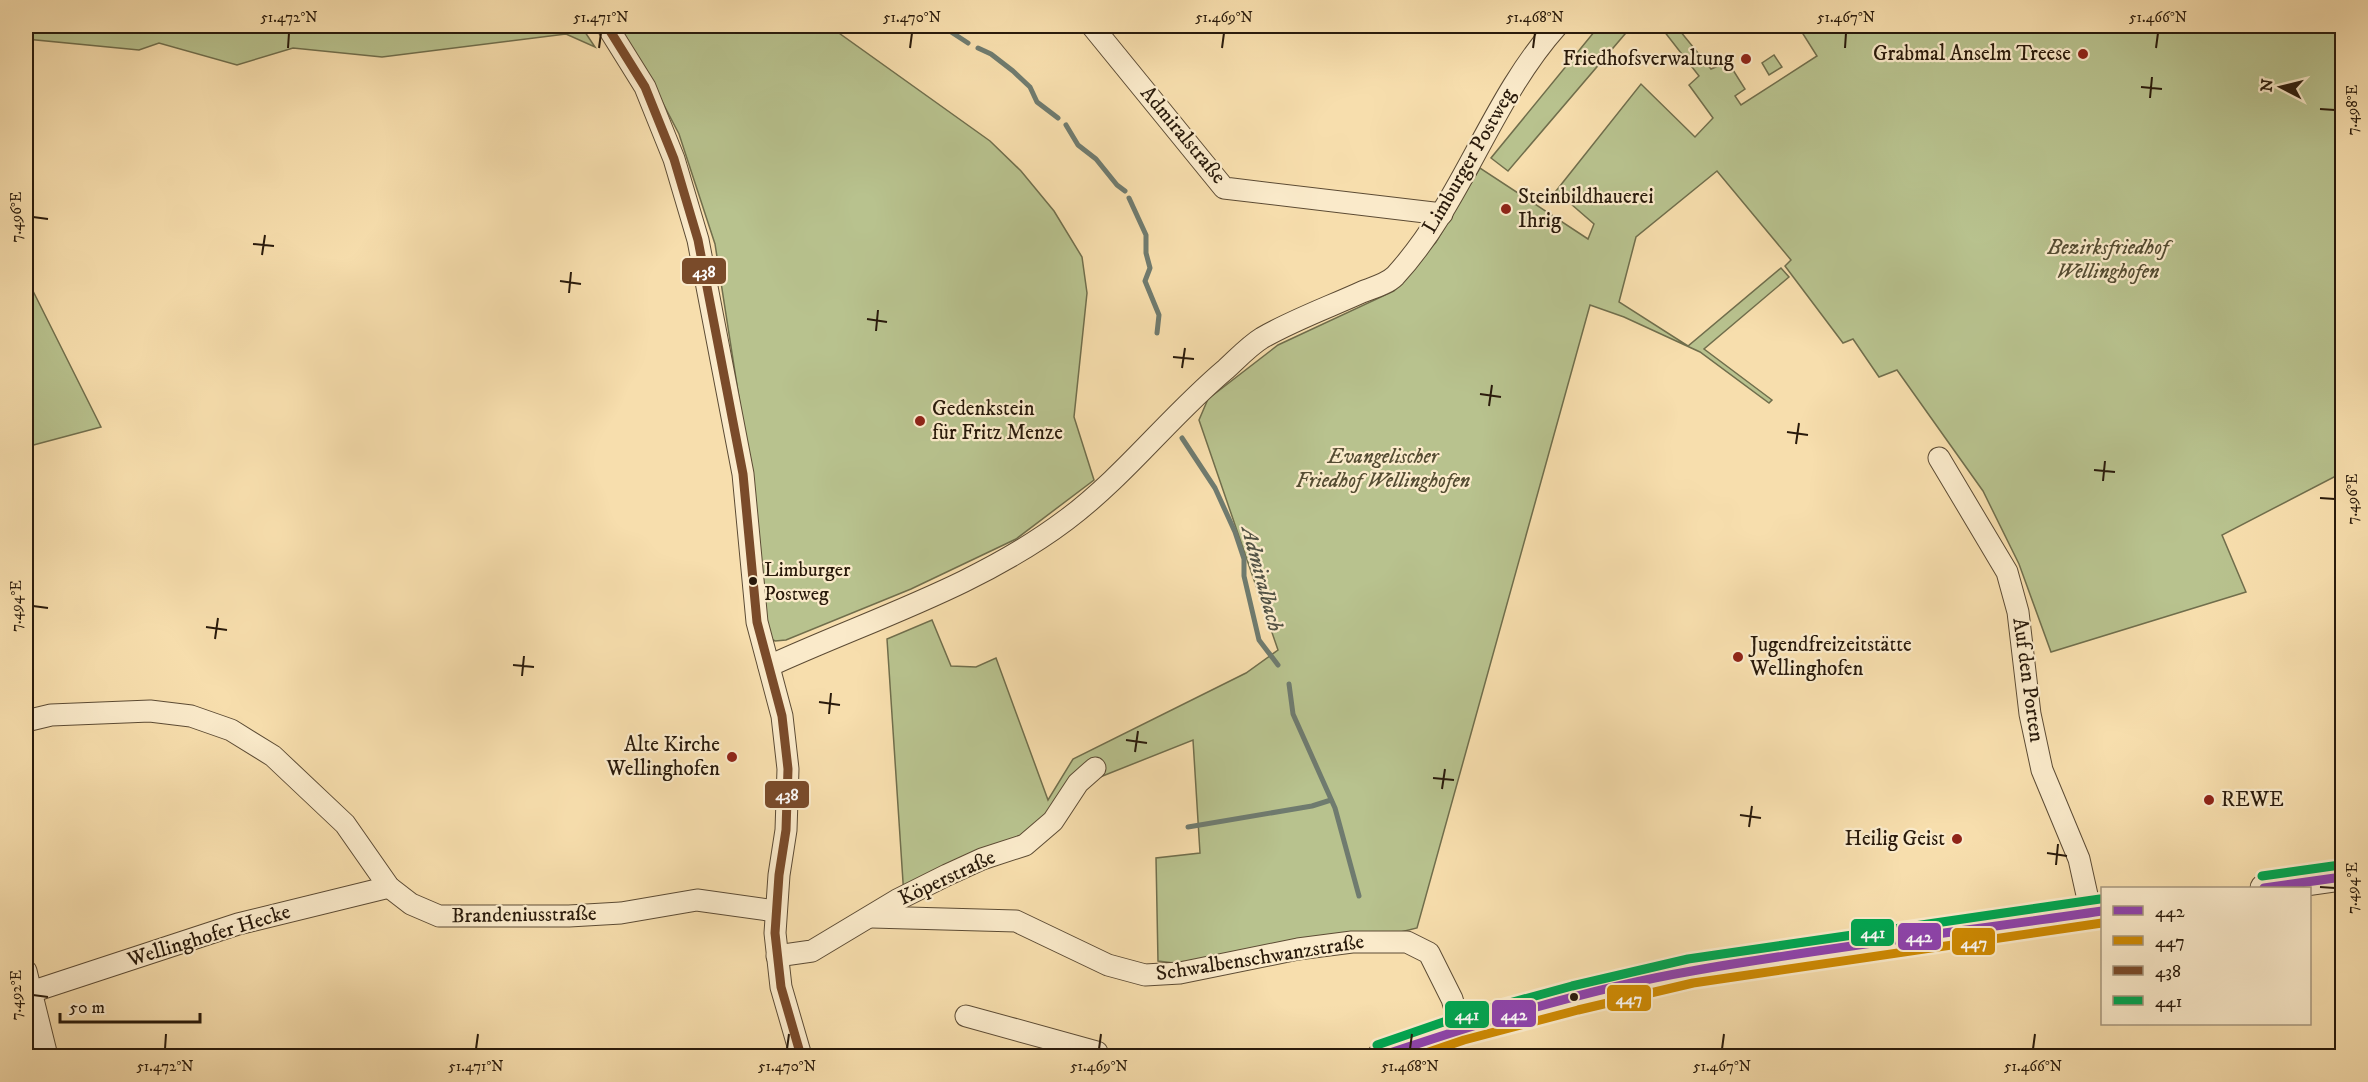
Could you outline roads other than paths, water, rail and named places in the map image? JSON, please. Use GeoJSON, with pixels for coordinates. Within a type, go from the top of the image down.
{"type":"FeatureCollection","features":[{"type":"Feature","properties":{"kind":"street"},"geometry":{"type":"LineString","coordinates":[[607,26],[645,87],[674,159],[698,240],[743,474],[757,622],[782,716],[788,770],[786,830],[775,911],[777,956],[787,1016],[801,1056]]}},
{"type":"Feature","properties":{"kind":"street","name":"Admiralstraße"},"geometry":{"type":"LineString","coordinates":[[1092,26],[1224,188],[1442,214]]}},
{"type":"Feature","properties":{"kind":"street","name":"Limburger Postweg"},"geometry":{"type":"LineString","coordinates":[[770,666],[834,636],[936,596],[1039,539],[1107,486],[1194,395],[1261,339],[1392,279],[1442,214],[1472,155],[1523,67],[1557,26]]}},
{"type":"Feature","properties":{"kind":"street","name":"Auf den Porten"},"geometry":{"type":"LineString","coordinates":[[1940,458],[2007,572],[2018,612],[2030,714],[2043,770],[2079,859],[2097,912]]}},
{"type":"Feature","properties":{"kind":"street","name":"Brandeniusstraße"},"geometry":{"type":"LineString","coordinates":[[26,721],[51,715],[150,711],[191,716],[231,730],[273,756],[345,824],[389,887],[411,904],[439,916],[569,916],[621,913],[697,900],[775,911]]}},
{"type":"Feature","properties":{"kind":"street","name":"Köperstraße"},"geometry":{"type":"LineString","coordinates":[[777,956],[812,951],[897,900],[982,859],[1025,845],[1053,821],[1078,783],[1095,768]]}},
{"type":"Feature","properties":{"kind":"street"},"geometry":{"type":"LineString","coordinates":[[2271,887],[2343,877]]}},
{"type":"Feature","properties":{"kind":"street","name":"Wellinghofer Hecke"},"geometry":{"type":"LineString","coordinates":[[31,992],[238,924],[389,887]]}},
{"type":"Feature","properties":{"kind":"street"},"geometry":{"type":"LineString","coordinates":[[1381,1056],[1461,1029],[1584,995],[1691,971],[2097,912]]}},
{"type":"Feature","properties":{"kind":"street","name":"Schwalbenschwanzstraße"},"geometry":{"type":"LineString","coordinates":[[872,917],[1016,921],[1108,965],[1145,975],[1186,972],[1298,949],[1352,942],[1407,942],[1429,953],[1452,999],[1461,1029]]}},
{"type":"Feature","properties":{"kind":"street"},"geometry":{"type":"LineString","coordinates":[[26,971],[47,1056]]}},
{"type":"Feature","properties":{"kind":"street"},"geometry":{"type":"LineString","coordinates":[[966,1016],[1069,1043],[1097,1052],[1098,1056]]}},
{"type":"Feature","properties":{"kind":"waterway","name":"Admiralbach"},"geometry":{"type":"LineString","coordinates":[[942,26],[968,43]]}},
{"type":"Feature","properties":{"kind":"waterway","name":"Admiralbach"},"geometry":{"type":"LineString","coordinates":[[978,48],[991,54],[1013,71],[1030,87],[1037,102],[1058,118]]}},
{"type":"Feature","properties":{"kind":"waterway","name":"Admiralbach"},"geometry":{"type":"LineString","coordinates":[[1066,125],[1078,145],[1096,159],[1117,185],[1125,191]]}},
{"type":"Feature","properties":{"kind":"waterway","name":"Admiralbach"},"geometry":{"type":"LineString","coordinates":[[1129,198],[1146,235],[1146,253],[1150,268],[1145,281],[1159,315],[1157,333]]}},
{"type":"Feature","properties":{"kind":"waterway","name":"Admiralbach"},"geometry":{"type":"LineString","coordinates":[[1182,438],[1215,488],[1235,532],[1244,559],[1244,576],[1259,640],[1278,665]]}},
{"type":"Feature","properties":{"kind":"waterway","name":"Admiralbach"},"geometry":{"type":"LineString","coordinates":[[1289,684],[1293,714],[1335,808],[1359,896]]}},
{"type":"Feature","properties":{"kind":"waterway"},"geometry":{"type":"LineString","coordinates":[[1188,827],[1312,806],[1331,800]]}},
{"type":"Feature","properties":{"kind":"place","name":"Grabmal Anselm Treese"},"geometry":{"type":"Point","coordinates":[2083,54]}},
{"type":"Feature","properties":{"kind":"place","name":"Friedhofsverwaltung"},"geometry":{"type":"Point","coordinates":[1746,59]}},
{"type":"Feature","properties":{"kind":"place","name":"Steinbildhauerei Ihrig"},"geometry":{"type":"Point","coordinates":[1506,209]}},
{"type":"Feature","properties":{"kind":"place","name":"Gedenkstein für Fritz Menze"},"geometry":{"type":"Point","coordinates":[920,421]}},
{"type":"Feature","properties":{"kind":"place","name":"Limburger Postweg"},"geometry":{"type":"Point","coordinates":[753,581]}},
{"type":"Feature","properties":{"kind":"place","name":"Jugendfreizeitstätte Wellinghofen"},"geometry":{"type":"Point","coordinates":[1738,657]}},
{"type":"Feature","properties":{"kind":"place","name":"Alte Kirche Wellinghofen"},"geometry":{"type":"Point","coordinates":[732,757]}},
{"type":"Feature","properties":{"kind":"place","name":"REWE"},"geometry":{"type":"Point","coordinates":[2209,800]}},
{"type":"Feature","properties":{"kind":"place","name":"Heilig Geist"},"geometry":{"type":"Point","coordinates":[1957,839]}},
{"type":"Feature","properties":{"kind":"park label","name":"Bezirksfriedhof Wellinghofen"},"geometry":{"type":"Point","coordinates":[2108,260]}},
{"type":"Feature","properties":{"kind":"park label","name":"Evangelischer Friedhof Wellinghofen"},"geometry":{"type":"Point","coordinates":[1383,469]}}]}
